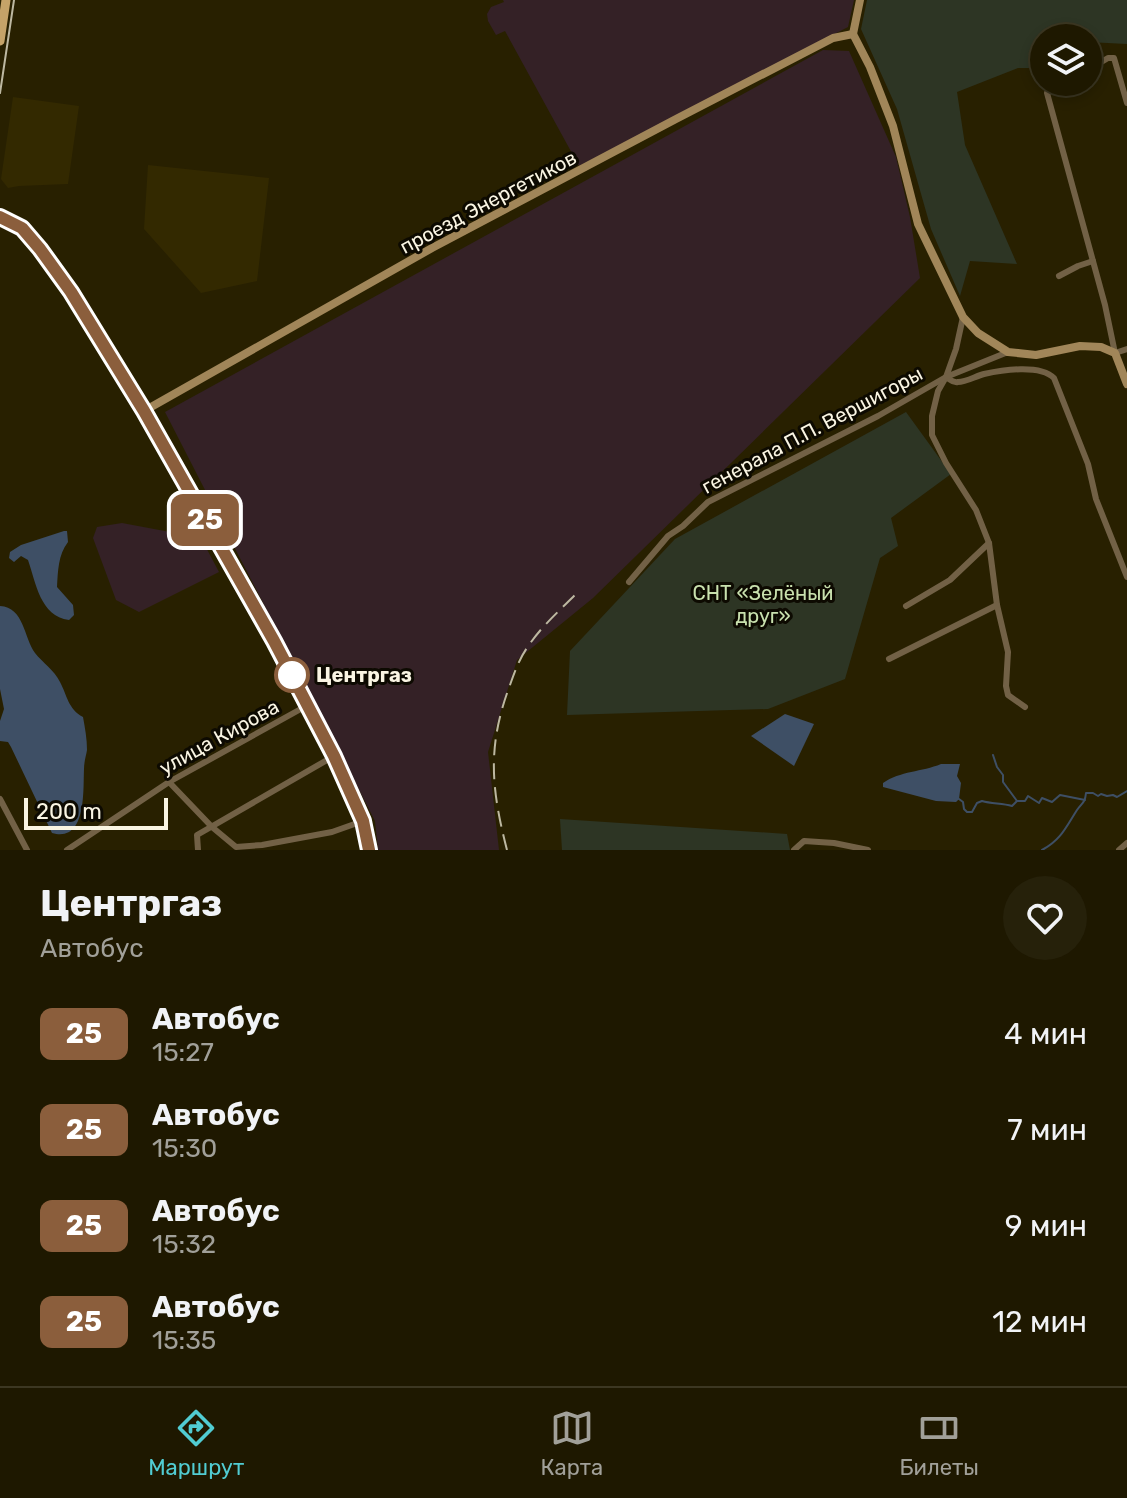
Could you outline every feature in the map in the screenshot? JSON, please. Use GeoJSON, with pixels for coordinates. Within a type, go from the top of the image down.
{"type":"FeatureCollection","features":[{"type":"Feature","properties":{"kind":"main road"},"geometry":{"type":"LineString","coordinates":[[0,41],[6,0]]}},
{"type":"Feature","properties":{"kind":"street"},"geometry":{"type":"LineString","coordinates":[[860,0],[853,34],[870,67],[893,126],[918,224],[963,317],[978,333],[1008,352],[1036,355],[1080,346],[1101,347],[1115,353],[1127,349]]}},
{"type":"Feature","properties":{"kind":"street","name":"проезд Энергетиков"},"geometry":{"type":"LineString","coordinates":[[144,411],[432,248],[833,38],[853,34]]}},
{"type":"Feature","properties":{"kind":"street"},"geometry":{"type":"LineString","coordinates":[[1102,62],[1114,58],[1127,103]]}},
{"type":"Feature","properties":{"kind":"street"},"geometry":{"type":"LineString","coordinates":[[1048,96],[1115,353],[1127,384]]}},
{"type":"Feature","properties":{"kind":"street"},"geometry":{"type":"LineString","coordinates":[[0,217],[22,228],[40,249],[71,292],[144,411],[308,705],[363,821],[369,850]]}},
{"type":"Feature","properties":{"kind":"street"},"geometry":{"type":"LineString","coordinates":[[1059,276],[1093,261]]}},
{"type":"Feature","properties":{"kind":"street"},"geometry":{"type":"LineString","coordinates":[[963,317],[956,349],[938,391],[932,416],[932,435],[976,510],[989,543],[997,605],[1008,652],[1006,686],[1008,695],[1025,707]]}},
{"type":"Feature","properties":{"kind":"street","name":"генерала П.П. Вершигоры"},"geometry":{"type":"LineString","coordinates":[[629,582],[668,536],[708,502],[878,416],[946,377],[1008,352]]}},
{"type":"Feature","properties":{"kind":"street"},"geometry":{"type":"LineString","coordinates":[[946,377],[955,383],[1015,370],[1042,370],[1051,374],[1088,464],[1096,499],[1127,577]]}},
{"type":"Feature","properties":{"kind":"street"},"geometry":{"type":"LineString","coordinates":[[906,606],[950,580],[989,543]]}},
{"type":"Feature","properties":{"kind":"street"},"geometry":{"type":"LineString","coordinates":[[889,659],[997,605]]}},
{"type":"Feature","properties":{"kind":"street","name":"улица Кирова"},"geometry":{"type":"LineString","coordinates":[[67,850],[169,782],[308,705]]}},
{"type":"Feature","properties":{"kind":"street"},"geometry":{"type":"LineString","coordinates":[[198,850],[197,835],[334,756]]}},
{"type":"Feature","properties":{"kind":"street"},"geometry":{"type":"LineString","coordinates":[[169,782],[236,847],[262,848],[332,832],[363,821]]}},
{"type":"Feature","properties":{"kind":"street"},"geometry":{"type":"LineString","coordinates":[[0,799],[27,850]]}},
{"type":"Feature","properties":{"kind":"street"},"geometry":{"type":"LineString","coordinates":[[794,850],[804,841],[868,850]]}},
{"type":"Feature","properties":{"kind":"street"},"geometry":{"type":"LineString","coordinates":[[1119,850],[1127,843]]}},
{"type":"Feature","properties":{"kind":"shaded area"},"geometry":{"type":"Polygon","coordinates":[[[503,0],[854,0],[848,27],[579,166],[505,31],[496,35],[488,21],[487,14],[491,7],[503,0]]]}},
{"type":"Feature","properties":{"kind":"shaded area"},"geometry":{"type":"Polygon","coordinates":[[[823,50],[849,51],[896,157],[920,278],[593,598],[517,660],[488,752],[499,850],[378,850],[375,821],[165,412],[823,50]]]}},
{"type":"Feature","properties":{"kind":"shaded area"},"geometry":{"type":"Polygon","coordinates":[[[13,97],[79,106],[68,184],[8,188],[1,179],[13,97]]]}},
{"type":"Feature","properties":{"kind":"shaded area"},"geometry":{"type":"Polygon","coordinates":[[[148,165],[269,178],[257,281],[201,293],[144,229],[148,165]]]}},
{"type":"Feature","properties":{"kind":"shaded area"},"geometry":{"type":"Polygon","coordinates":[[[122,523],[170,532],[193,523],[219,572],[139,612],[116,600],[93,538],[97,527],[122,523]]]}},
{"type":"Feature","properties":{"kind":"green space"},"geometry":{"type":"Polygon","coordinates":[[[867,0],[1127,0],[1127,44],[1102,43],[1102,24],[1030,24],[1030,68],[1018,68],[957,92],[965,145],[1017,264],[970,261],[960,296],[931,229],[897,109],[861,29],[867,0]]]}},
{"type":"Feature","properties":{"kind":"green space","name":"СНТ «Зелёный друг»"},"geometry":{"type":"Polygon","coordinates":[[[906,412],[951,474],[891,518],[898,546],[880,558],[845,679],[768,709],[567,715],[570,651],[675,539],[906,412]]]}},
{"type":"Feature","properties":{"kind":"green space"},"geometry":{"type":"Polygon","coordinates":[[[560,819],[787,834],[790,850],[562,850],[560,819]]]}},
{"type":"Feature","properties":{"kind":"water"},"geometry":{"type":"Polygon","coordinates":[[[67,531],[68,542],[60,558],[57,587],[73,605],[74,615],[69,620],[51,612],[45,605],[28,560],[21,556],[14,562],[9,558],[10,552],[21,545],[67,531]]]}},
{"type":"Feature","properties":{"kind":"water"},"geometry":{"type":"Polygon","coordinates":[[[0,606],[19,617],[31,647],[55,674],[71,706],[83,717],[87,750],[81,813],[72,830],[63,834],[52,833],[11,747],[8,742],[0,741],[0,721],[4,709],[0,689],[0,606]]]}},
{"type":"Feature","properties":{"kind":"water"},"geometry":{"type":"Polygon","coordinates":[[[785,714],[814,724],[794,766],[751,736],[785,714]]]}},
{"type":"Feature","properties":{"kind":"water"},"geometry":{"type":"Polygon","coordinates":[[[941,764],[960,764],[957,776],[961,783],[956,802],[936,801],[883,787],[883,783],[897,776],[941,764]]]}},
{"type":"Feature","properties":{"kind":"waterway"},"geometry":{"type":"LineString","coordinates":[[993,755],[1003,775],[1003,782],[1017,801]]}},
{"type":"Feature","properties":{"kind":"waterway"},"geometry":{"type":"LineString","coordinates":[[1042,850],[1062,833],[1084,801],[1086,793],[1117,797],[1127,791]]}},
{"type":"Feature","properties":{"kind":"waterway"},"geometry":{"type":"LineString","coordinates":[[959,799],[967,812],[972,812],[982,801],[1012,806],[1017,801],[1025,801],[1028,796],[1039,803],[1042,798],[1052,802],[1060,795],[1085,800]]}},
{"type":"Feature","properties":{"kind":"tram line"},"geometry":{"type":"LineString","coordinates":[[0,93],[14,0]]}},
{"type":"Feature","properties":{"kind":"railway"},"geometry":{"type":"LineString","coordinates":[[507,850],[497,807],[494,767],[503,707],[526,650],[545,625],[575,595]]}},
{"type":"Feature","properties":{"kind":"bus line","name":"25"},"geometry":{"type":"LineString","coordinates":[[0,217],[31,236],[71,292],[144,411],[274,641],[334,756],[363,821],[369,850]]}},
{"type":"Feature","properties":{"kind":"place","name":"Центргаз"},"geometry":{"type":"Point","coordinates":[292,675]}}]}
